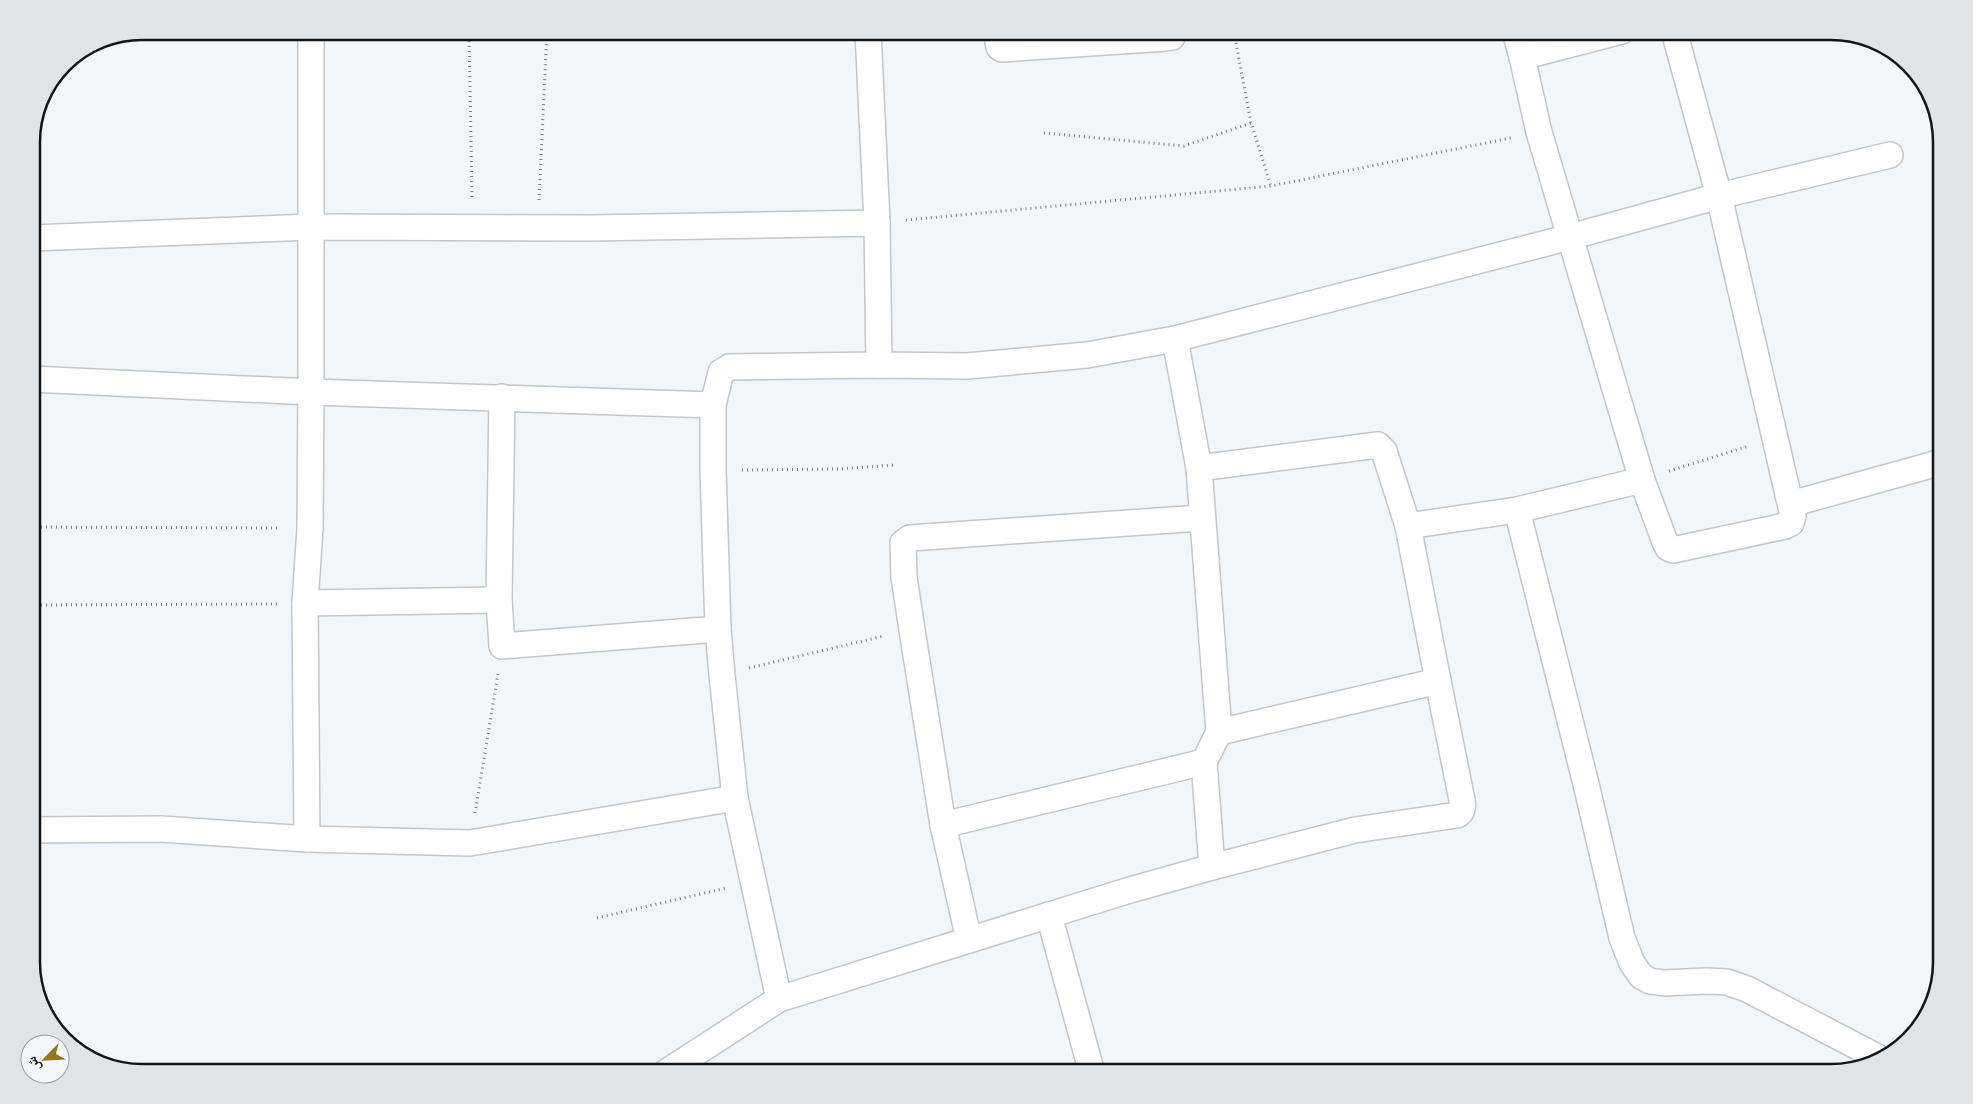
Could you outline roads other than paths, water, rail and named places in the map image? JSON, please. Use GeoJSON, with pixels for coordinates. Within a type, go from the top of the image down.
{"type":"FeatureCollection","features":[{"type":"Feature","properties":{"kind":"street"},"geometry":{"type":"LineString","coordinates":[[307,839],[305,603],[310,528],[312,392],[311,40]]}},
{"type":"Feature","properties":{"kind":"street"},"geometry":{"type":"LineString","coordinates":[[868,40],[877,223],[879,365]]}},
{"type":"Feature","properties":{"kind":"street"},"geometry":{"type":"LineString","coordinates":[[998,40],[999,47],[1002,49],[1136,40]]}},
{"type":"Feature","properties":{"kind":"street"},"geometry":{"type":"LineString","coordinates":[[1517,40],[1538,132],[1642,480],[1665,542],[1670,550],[1785,526],[1793,520],[1791,504],[1719,196],[1676,40]]}},
{"type":"Feature","properties":{"kind":"street"},"geometry":{"type":"LineString","coordinates":[[1522,57],[1587,40]]}},
{"type":"Feature","properties":{"kind":"street"},"geometry":{"type":"LineString","coordinates":[[779,999],[735,798],[722,675],[718,629],[713,470],[713,404],[721,372],[729,367],[976,366],[1087,355],[1175,339],[1570,237],[1719,196],[1890,155]]}},
{"type":"Feature","properties":{"kind":"street"},"geometry":{"type":"LineString","coordinates":[[40,238],[312,227],[592,228],[877,223]]}},
{"type":"Feature","properties":{"kind":"street"},"geometry":{"type":"LineString","coordinates":[[1175,339],[1199,468],[1219,732],[1204,762],[1212,867]]}},
{"type":"Feature","properties":{"kind":"street"},"geometry":{"type":"LineString","coordinates":[[40,379],[312,392],[713,404]]}},
{"type":"Feature","properties":{"kind":"street"},"geometry":{"type":"LineString","coordinates":[[502,397],[499,600],[502,646],[718,629]]}},
{"type":"Feature","properties":{"kind":"street"},"geometry":{"type":"LineString","coordinates":[[680,1064],[779,999],[1049,915],[1212,867],[1355,830],[1450,817],[1461,813],[1463,809],[1462,800],[1408,526],[1384,451],[1378,445],[1199,468]]}},
{"type":"Feature","properties":{"kind":"street"},"geometry":{"type":"LineString","coordinates":[[1791,504],[1933,465]]}},
{"type":"Feature","properties":{"kind":"street"},"geometry":{"type":"LineString","coordinates":[[1408,526],[1517,510],[1642,480]]}},
{"type":"Feature","properties":{"kind":"street"},"geometry":{"type":"LineString","coordinates":[[1517,510],[1622,938],[1632,963],[1641,976],[1650,981],[1664,983],[1728,982],[1746,989],[1873,1055]]}},
{"type":"Feature","properties":{"kind":"street"},"geometry":{"type":"LineString","coordinates":[[969,940],[943,826],[904,577],[902,546],[906,540],[1202,518]]}},
{"type":"Feature","properties":{"kind":"street"},"geometry":{"type":"LineString","coordinates":[[305,603],[499,600]]}},
{"type":"Feature","properties":{"kind":"street"},"geometry":{"type":"LineString","coordinates":[[1219,732],[1438,681]]}},
{"type":"Feature","properties":{"kind":"street"},"geometry":{"type":"LineString","coordinates":[[943,826],[1204,762]]}},
{"type":"Feature","properties":{"kind":"street"},"geometry":{"type":"LineString","coordinates":[[40,830],[161,828],[307,839],[470,843],[735,798]]}},
{"type":"Feature","properties":{"kind":"street"},"geometry":{"type":"LineString","coordinates":[[1049,915],[1090,1064]]}}]}
